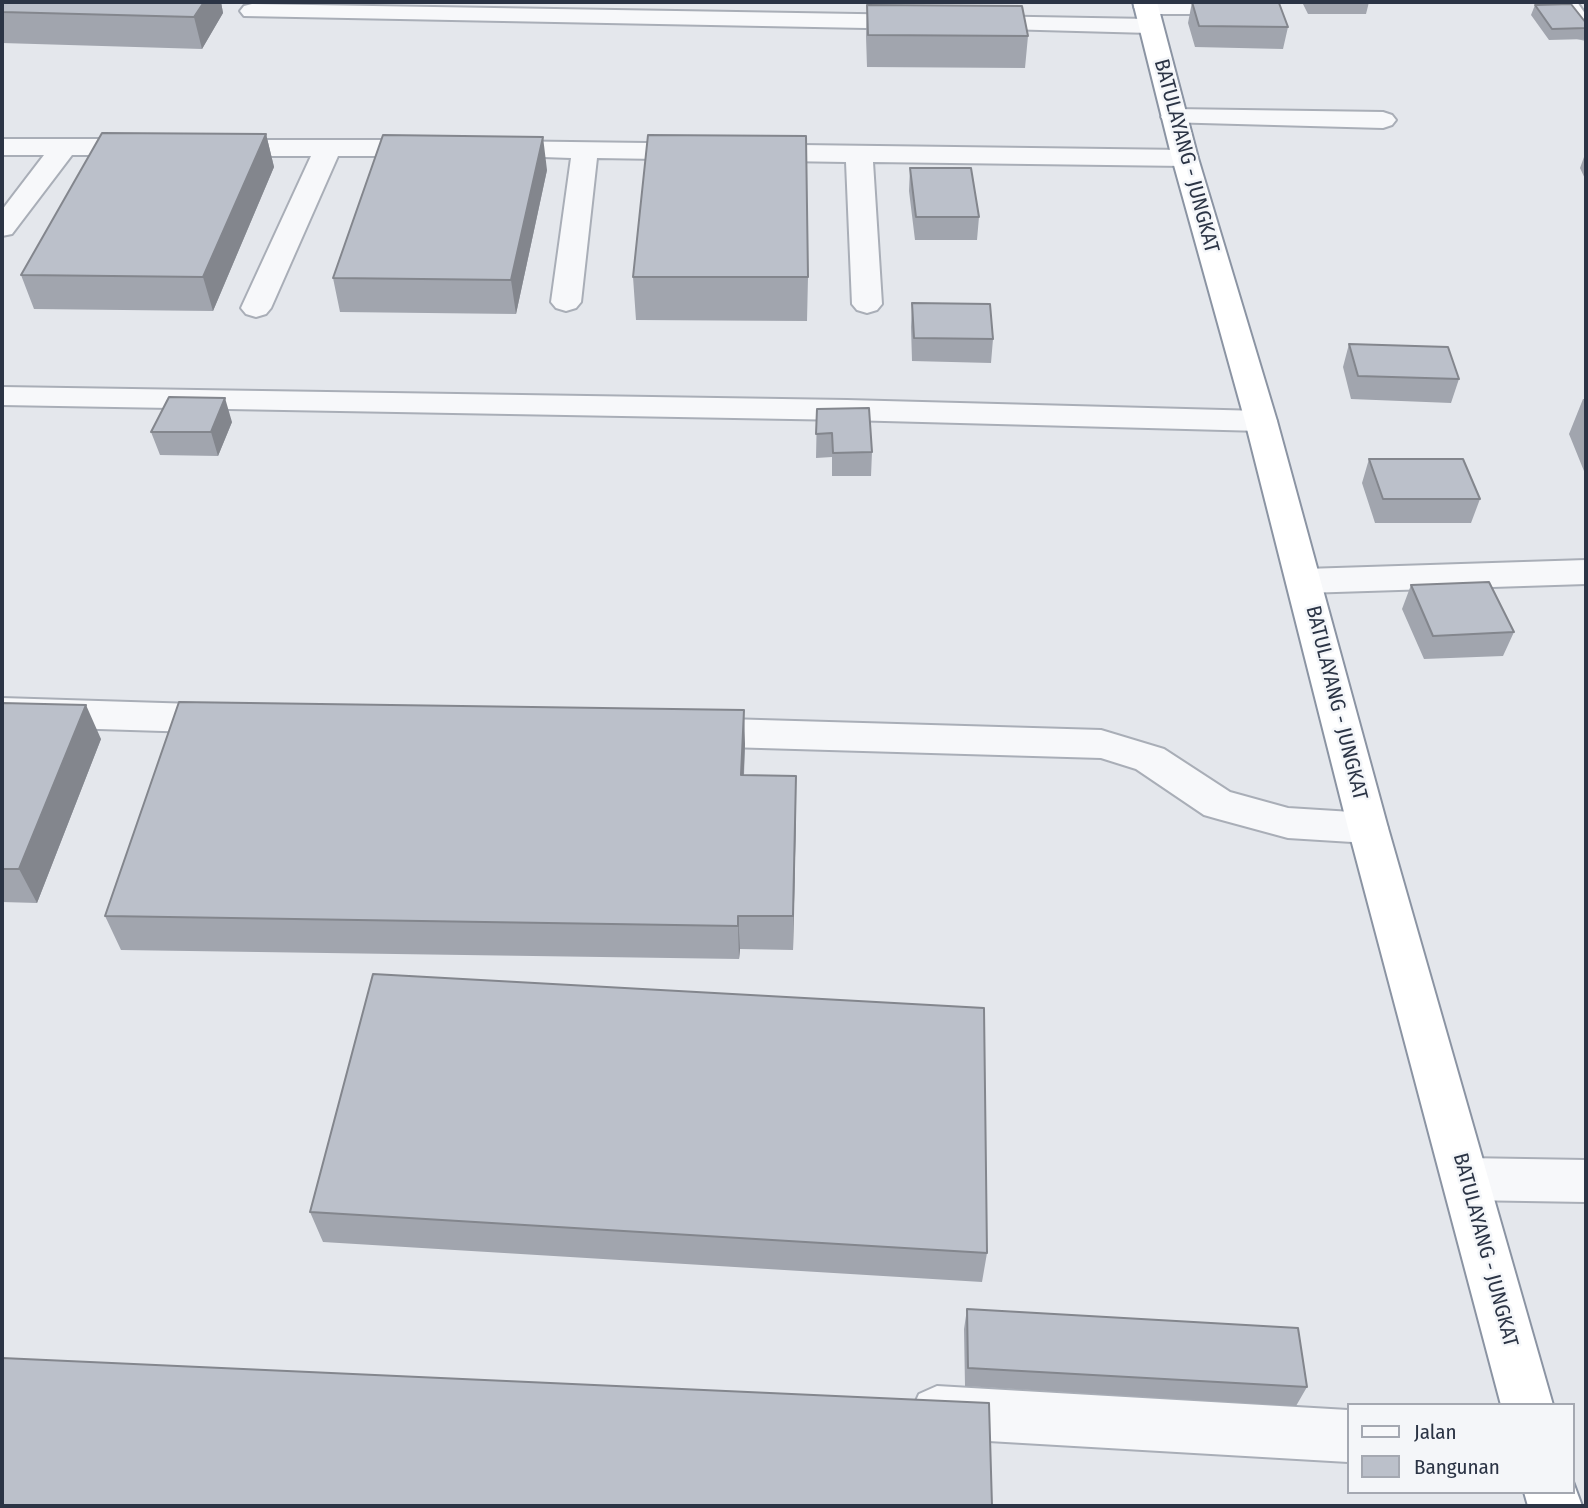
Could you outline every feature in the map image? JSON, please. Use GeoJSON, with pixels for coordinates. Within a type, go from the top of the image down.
{"type":"FeatureCollection","features":[{"type":"Feature","properties":{"kind":"highway","name":"BATULAYANG - JUNGKAT"},"geometry":{"type":"LineString","coordinates":[[1147,11],[1185,158],[1305,581],[1368,828],[1526,1403]]}},
{"type":"Feature","properties":{"kind":"street"},"geometry":{"type":"LineString","coordinates":[[1565,2],[1586,32]]}},
{"type":"Feature","properties":{"kind":"street"},"geometry":{"type":"LineString","coordinates":[[252,11],[950,22],[1261,7]]}},
{"type":"Feature","properties":{"kind":"street"},"geometry":{"type":"LineString","coordinates":[[1174,117],[1383,120]]}},
{"type":"Feature","properties":{"kind":"street"},"geometry":{"type":"LineString","coordinates":[[2,147],[585,149],[1185,158]]}},
{"type":"Feature","properties":{"kind":"street"},"geometry":{"type":"LineString","coordinates":[[2,228],[64,147]]}},
{"type":"Feature","properties":{"kind":"street"},"geometry":{"type":"LineString","coordinates":[[256,308],[328,148]]}},
{"type":"Feature","properties":{"kind":"street"},"geometry":{"type":"LineString","coordinates":[[566,302],[585,149]]}},
{"type":"Feature","properties":{"kind":"street"},"geometry":{"type":"LineString","coordinates":[[859,153],[867,304]]}},
{"type":"Feature","properties":{"kind":"street"},"geometry":{"type":"LineString","coordinates":[[2,396],[847,410],[1261,421]]}},
{"type":"Feature","properties":{"kind":"street"},"geometry":{"type":"LineString","coordinates":[[1305,581],[1586,572]]}},
{"type":"Feature","properties":{"kind":"street"},"geometry":{"type":"LineString","coordinates":[[2,712],[266,720]]}},
{"type":"Feature","properties":{"kind":"street"},"geometry":{"type":"LineString","coordinates":[[655,731],[1101,744],[1150,759],[1218,804],[1288,823],[1368,828]]}},
{"type":"Feature","properties":{"kind":"street"},"geometry":{"type":"LineString","coordinates":[[1465,1179],[1586,1181]]}},
{"type":"Feature","properties":{"kind":"street"},"geometry":{"type":"LineString","coordinates":[[897,1410],[1346,1436]]}},
{"type":"Feature","properties":{"kind":"building"},"geometry":{"type":"Polygon","coordinates":[[[2,2],[204,2],[194,17],[2,12],[2,2]]]}},
{"type":"Feature","properties":{"kind":"building"},"geometry":{"type":"Polygon","coordinates":[[[1192,2],[1279,3],[1288,27],[1199,26],[1192,2]]]}},
{"type":"Feature","properties":{"kind":"building"},"geometry":{"type":"Polygon","coordinates":[[[1571,4],[1586,23],[1586,28],[1552,29],[1535,5],[1571,4]]]}},
{"type":"Feature","properties":{"kind":"building"},"geometry":{"type":"Polygon","coordinates":[[[867,5],[1022,6],[1028,36],[868,35],[867,5]]]}},
{"type":"Feature","properties":{"kind":"building"},"geometry":{"type":"Polygon","coordinates":[[[102,133],[266,134],[203,277],[21,275],[102,133]]]}},
{"type":"Feature","properties":{"kind":"building"},"geometry":{"type":"Polygon","coordinates":[[[383,135],[543,137],[511,280],[333,278],[383,135]]]}},
{"type":"Feature","properties":{"kind":"building"},"geometry":{"type":"Polygon","coordinates":[[[648,135],[806,136],[808,277],[633,277],[648,135]]]}},
{"type":"Feature","properties":{"kind":"building"},"geometry":{"type":"Polygon","coordinates":[[[910,168],[971,168],[979,217],[916,217],[910,168]]]}},
{"type":"Feature","properties":{"kind":"building"},"geometry":{"type":"Polygon","coordinates":[[[912,303],[990,304],[993,339],[914,338],[912,303]]]}},
{"type":"Feature","properties":{"kind":"building"},"geometry":{"type":"Polygon","coordinates":[[[1349,344],[1448,347],[1459,379],[1358,376],[1349,344]]]}},
{"type":"Feature","properties":{"kind":"building"},"geometry":{"type":"Polygon","coordinates":[[[169,397],[225,398],[211,432],[151,432],[169,397]]]}},
{"type":"Feature","properties":{"kind":"building"},"geometry":{"type":"Polygon","coordinates":[[[869,408],[872,452],[833,453],[832,433],[816,434],[817,409],[869,408]]]}},
{"type":"Feature","properties":{"kind":"building"},"geometry":{"type":"Polygon","coordinates":[[[1369,459],[1463,459],[1480,499],[1383,499],[1369,459]]]}},
{"type":"Feature","properties":{"kind":"building"},"geometry":{"type":"Polygon","coordinates":[[[1489,582],[1514,632],[1433,636],[1411,585],[1489,582]]]}},
{"type":"Feature","properties":{"kind":"building"},"geometry":{"type":"Polygon","coordinates":[[[179,702],[744,710],[741,775],[796,776],[793,916],[738,916],[738,926],[105,916],[179,702]]]}},
{"type":"Feature","properties":{"kind":"building"},"geometry":{"type":"Polygon","coordinates":[[[2,703],[86,705],[19,869],[2,869],[2,703]]]}},
{"type":"Feature","properties":{"kind":"building"},"geometry":{"type":"Polygon","coordinates":[[[373,974],[984,1008],[987,1253],[310,1212],[373,974]]]}},
{"type":"Feature","properties":{"kind":"building"},"geometry":{"type":"Polygon","coordinates":[[[967,1309],[1298,1328],[1307,1387],[968,1368],[967,1309]]]}},
{"type":"Feature","properties":{"kind":"building"},"geometry":{"type":"Polygon","coordinates":[[[2,1358],[989,1403],[992,1506],[2,1506],[2,1358]]]}}]}
